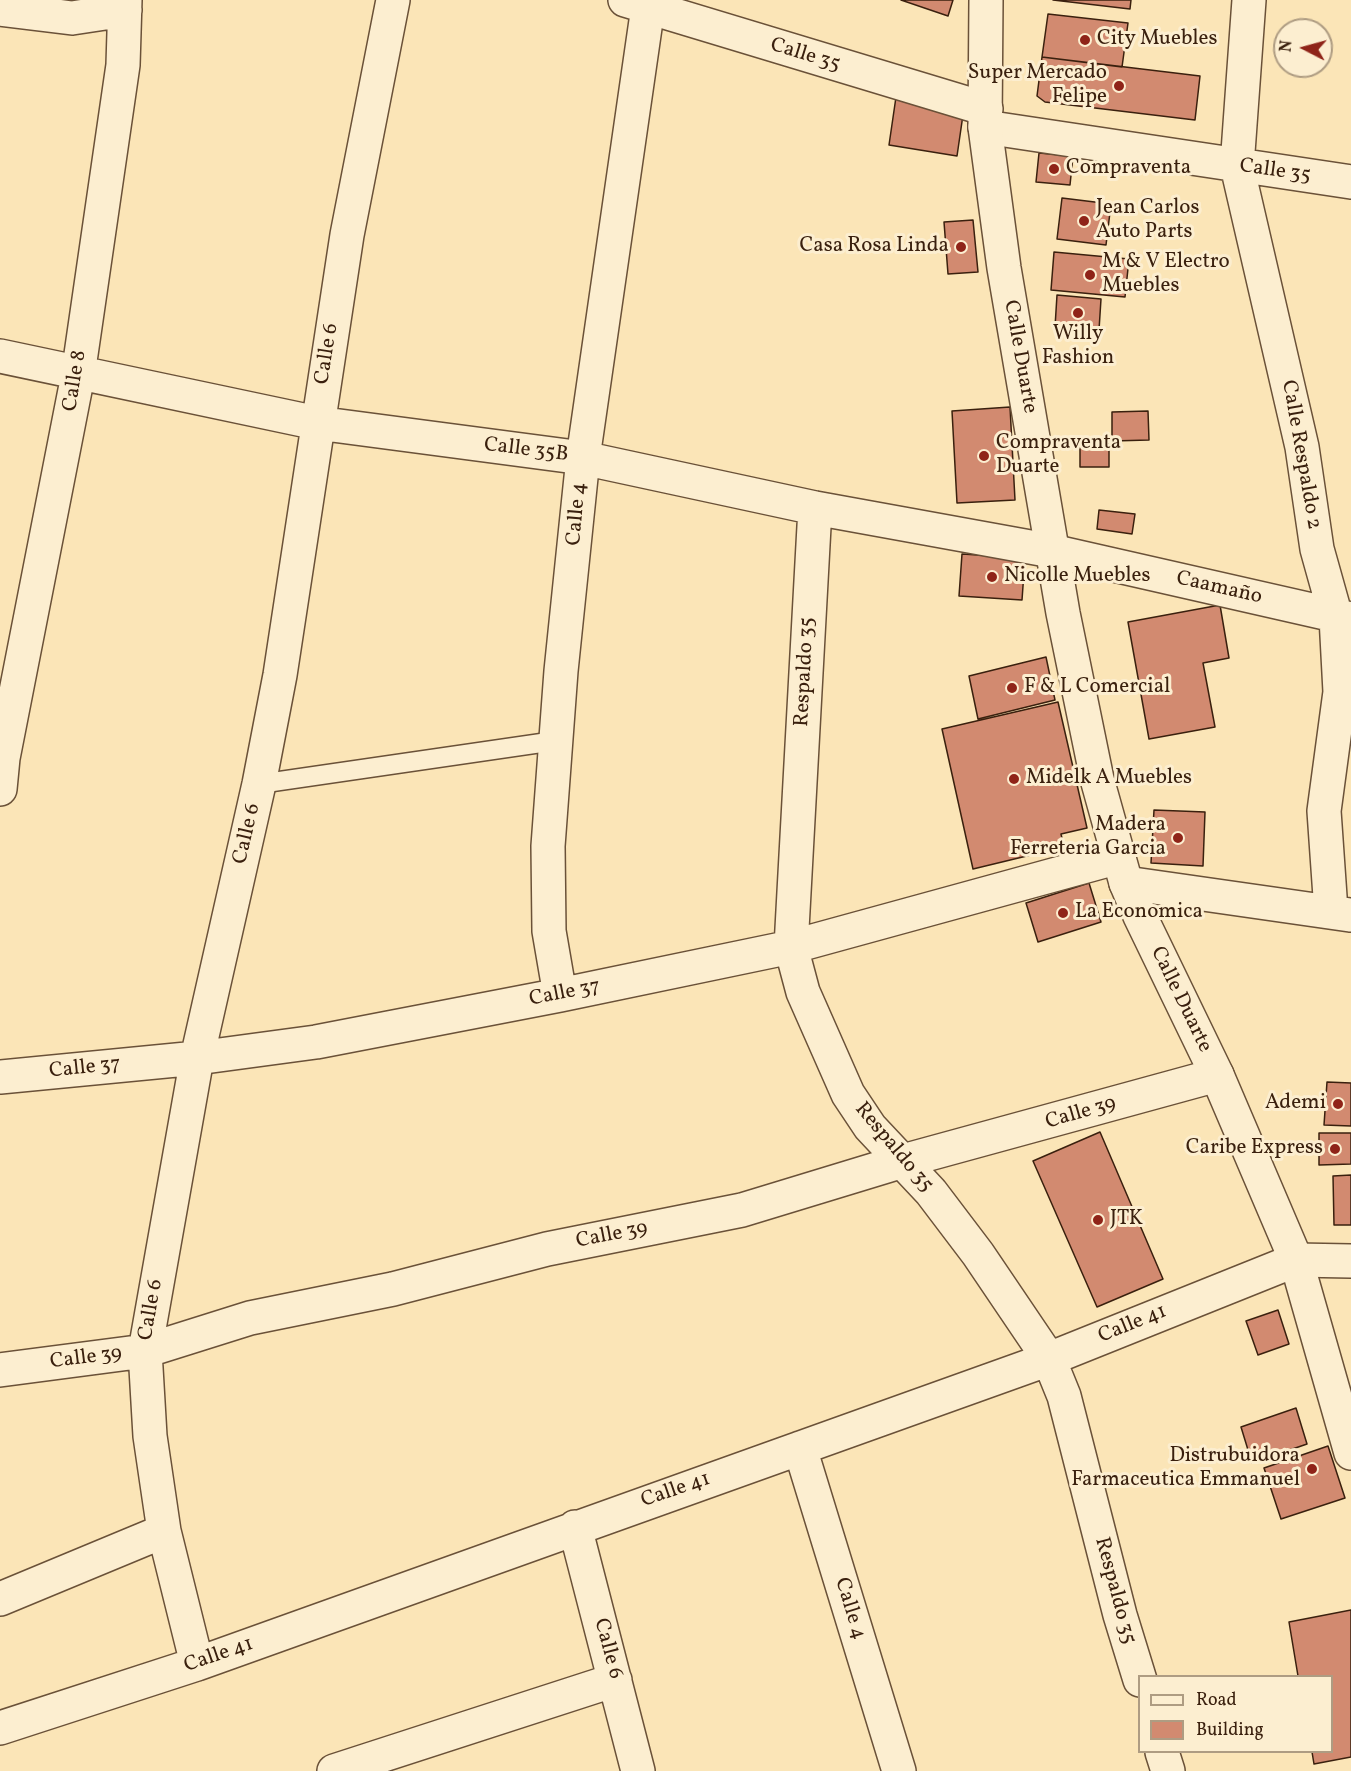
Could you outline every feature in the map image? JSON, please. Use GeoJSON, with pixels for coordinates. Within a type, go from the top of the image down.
{"type":"FeatureCollection","features":[{"type":"Feature","properties":{"kind":"street","name":"Calle 6"},"geometry":{"type":"LineString","coordinates":[[197,1664],[164,1531],[150,1436],[145,1351],[197,1058],[259,784],[280,675],[347,235],[393,0]]}},
{"type":"Feature","properties":{"kind":"street","name":"Calle Duarte"},"geometry":{"type":"LineString","coordinates":[[986,0],[986,118],[1004,268],[1052,551],[1098,779],[1123,869],[1140,916],[1217,1075],[1296,1260],[1351,1453]]}},
{"type":"Feature","properties":{"kind":"street","name":"Calle Respaldo 2"},"geometry":{"type":"LineString","coordinates":[[1249,0],[1237,166],[1302,447],[1317,549],[1344,618],[1340,692],[1324,811],[1341,913]]}},
{"type":"Feature","properties":{"kind":"street","name":"Calle 35"},"geometry":{"type":"LineString","coordinates":[[641,3],[986,118],[1237,166],[1351,182]]}},
{"type":"Feature","properties":{"kind":"street","name":"Calle 4"},"geometry":{"type":"LineString","coordinates":[[560,995],[549,931],[548,846],[555,741],[583,458],[641,3]]}},
{"type":"Feature","properties":{"kind":"street"},"geometry":{"type":"LineString","coordinates":[[0,9],[72,18],[125,5]]}},
{"type":"Feature","properties":{"kind":"street","name":"Calle 8"},"geometry":{"type":"LineString","coordinates":[[1,769],[78,375],[123,65],[125,5]]}},
{"type":"Feature","properties":{"kind":"street","name":"Calle 35B"},"geometry":{"type":"LineString","coordinates":[[0,356],[78,375],[317,423],[583,458],[815,508],[1052,551]]}},
{"type":"Feature","properties":{"kind":"street","name":"Respaldo 35"},"geometry":{"type":"LineString","coordinates":[[815,508],[791,947],[803,992],[848,1094],[870,1127],[931,1192],[978,1254],[1049,1359],[1064,1396],[1120,1615],[1138,1675]]}},
{"type":"Feature","properties":{"kind":"street","name":"Caamaño"},"geometry":{"type":"LineString","coordinates":[[1052,551],[1344,618]]}},
{"type":"Feature","properties":{"kind":"street"},"geometry":{"type":"LineString","coordinates":[[1123,869],[1341,913]]}},
{"type":"Feature","properties":{"kind":"street","name":"Calle 37"},"geometry":{"type":"LineString","coordinates":[[0,1077],[197,1058],[316,1042],[791,947],[1123,869]]}},
{"type":"Feature","properties":{"kind":"street","name":"Calle 39"},"geometry":{"type":"LineString","coordinates":[[0,1370],[145,1351],[250,1318],[393,1289],[547,1250],[742,1210],[903,1161],[1217,1075]]}},
{"type":"Feature","properties":{"kind":"street","name":"Calle 41"},"geometry":{"type":"LineString","coordinates":[[0,1728],[197,1664],[1049,1359],[1296,1260],[1351,1261]]}},
{"type":"Feature","properties":{"kind":"street","name":"Calle 4"},"geometry":{"type":"LineString","coordinates":[[800,1448],[899,1771]]}},
{"type":"Feature","properties":{"kind":"street","name":"Calle 6"},"geometry":{"type":"LineString","coordinates":[[575,1527],[638,1771]]}},
{"type":"Feature","properties":{"kind":"street"},"geometry":{"type":"LineString","coordinates":[[0,1599],[164,1531]]}},
{"type":"Feature","properties":{"kind":"street"},"geometry":{"type":"LineString","coordinates":[[334,1771],[615,1680]]}},
{"type":"Feature","properties":{"kind":"street"},"geometry":{"type":"LineString","coordinates":[[1162,1753],[1168,1771]]}},
{"type":"Feature","properties":{"kind":"lane"},"geometry":{"type":"LineString","coordinates":[[259,784],[555,741]]}},
{"type":"Feature","properties":{"kind":"building"},"geometry":{"type":"Polygon","coordinates":[[[901,0],[953,0],[948,16],[901,0]]]}},
{"type":"Feature","properties":{"kind":"building"},"geometry":{"type":"Polygon","coordinates":[[[1053,0],[1131,0],[1130,9],[1053,0]]]}},
{"type":"Feature","properties":{"kind":"building","name":"City Muebles"},"geometry":{"type":"Polygon","coordinates":[[[1048,14],[1128,23],[1122,67],[1042,57],[1048,14]]]}},
{"type":"Feature","properties":{"kind":"building","name":"Super Mercado Felipe"},"geometry":{"type":"Polygon","coordinates":[[[1042,57],[1200,76],[1195,120],[1045,102],[1037,96],[1042,57]]]}},
{"type":"Feature","properties":{"kind":"building"},"geometry":{"type":"Polygon","coordinates":[[[896,97],[964,108],[957,156],[889,145],[896,97]]]}},
{"type":"Feature","properties":{"kind":"building","name":"Compraventa"},"geometry":{"type":"Polygon","coordinates":[[[1039,153],[1073,156],[1070,185],[1036,182],[1039,153]]]}},
{"type":"Feature","properties":{"kind":"building","name":"Jean Carlos Auto Parts"},"geometry":{"type":"Polygon","coordinates":[[[1062,198],[1111,204],[1106,245],[1057,239],[1062,198]]]}},
{"type":"Feature","properties":{"kind":"building","name":"Casa Rosa Linda"},"geometry":{"type":"Polygon","coordinates":[[[973,220],[978,272],[948,274],[944,222],[973,220]]]}},
{"type":"Feature","properties":{"kind":"building","name":"M & V Electro Muebles"},"geometry":{"type":"Polygon","coordinates":[[[1054,252],[1129,259],[1125,297],[1051,290],[1054,252]]]}},
{"type":"Feature","properties":{"kind":"building","name":"Willy Fashion"},"geometry":{"type":"Polygon","coordinates":[[[1057,295],[1101,299],[1099,330],[1055,327],[1057,295]]]}},
{"type":"Feature","properties":{"kind":"building","name":"Compraventa Duarte"},"geometry":{"type":"Polygon","coordinates":[[[1010,407],[1015,500],[957,503],[952,411],[1010,407]]]}},
{"type":"Feature","properties":{"kind":"building"},"geometry":{"type":"Polygon","coordinates":[[[1148,411],[1149,440],[1112,441],[1112,412],[1148,411]]]}},
{"type":"Feature","properties":{"kind":"building"},"geometry":{"type":"Polygon","coordinates":[[[1109,443],[1109,467],[1080,467],[1080,444],[1109,443]]]}},
{"type":"Feature","properties":{"kind":"building"},"geometry":{"type":"Polygon","coordinates":[[[1099,510],[1135,514],[1132,534],[1097,529],[1099,510]]]}},
{"type":"Feature","properties":{"kind":"building","name":"Nicolle Muebles"},"geometry":{"type":"Polygon","coordinates":[[[962,554],[1025,558],[1022,600],[959,596],[962,554]]]}},
{"type":"Feature","properties":{"kind":"building"},"geometry":{"type":"Polygon","coordinates":[[[1220,605],[1229,658],[1203,663],[1215,727],[1149,739],[1128,622],[1220,605]]]}},
{"type":"Feature","properties":{"kind":"building","name":"F & L Comercial"},"geometry":{"type":"Polygon","coordinates":[[[1046,657],[1055,700],[978,719],[969,676],[1046,657]]]}},
{"type":"Feature","properties":{"kind":"building","name":"Midelk A Muebles"},"geometry":{"type":"Polygon","coordinates":[[[1058,702],[1087,828],[1061,834],[1064,847],[973,869],[942,729],[1058,702]]]}},
{"type":"Feature","properties":{"kind":"building","name":"Madera Ferreteria Garcia"},"geometry":{"type":"Polygon","coordinates":[[[1154,810],[1205,812],[1203,866],[1151,863],[1154,810]]]}},
{"type":"Feature","properties":{"kind":"building","name":"La Economica"},"geometry":{"type":"Polygon","coordinates":[[[1089,883],[1101,922],[1038,942],[1026,903],[1089,883]]]}},
{"type":"Feature","properties":{"kind":"building","name":"Ademi"},"geometry":{"type":"Polygon","coordinates":[[[1327,1082],[1351,1083],[1351,1126],[1324,1125],[1327,1082]]]}},
{"type":"Feature","properties":{"kind":"building","name":"JTK"},"geometry":{"type":"Polygon","coordinates":[[[1100,1132],[1163,1279],[1097,1307],[1033,1161],[1100,1132]]]}},
{"type":"Feature","properties":{"kind":"building","name":"Caribe Express"},"geometry":{"type":"Polygon","coordinates":[[[1319,1133],[1351,1133],[1351,1164],[1319,1165],[1319,1133]]]}},
{"type":"Feature","properties":{"kind":"building"},"geometry":{"type":"Polygon","coordinates":[[[1351,1175],[1351,1225],[1334,1225],[1333,1176],[1351,1175]]]}},
{"type":"Feature","properties":{"kind":"building"},"geometry":{"type":"Polygon","coordinates":[[[1278,1310],[1289,1344],[1258,1355],[1246,1321],[1278,1310]]]}},
{"type":"Feature","properties":{"kind":"building"},"geometry":{"type":"Polygon","coordinates":[[[1296,1408],[1307,1444],[1252,1463],[1241,1427],[1296,1408]]]}},
{"type":"Feature","properties":{"kind":"building"},"geometry":{"type":"Polygon","coordinates":[[[1328,1446],[1345,1498],[1281,1519],[1264,1468],[1328,1446]]]}},
{"type":"Feature","properties":{"kind":"building"},"geometry":{"type":"Polygon","coordinates":[[[1351,1610],[1351,1757],[1314,1764],[1312,1753],[1333,1753],[1333,1675],[1298,1675],[1289,1622],[1351,1610]]]}},
{"type":"Feature","properties":{"kind":"place","name":"City Muebles"},"geometry":{"type":"Point","coordinates":[1085,40]}},
{"type":"Feature","properties":{"kind":"place","name":"Super Mercado Felipe"},"geometry":{"type":"Point","coordinates":[1119,86]}},
{"type":"Feature","properties":{"kind":"place","name":"Compraventa"},"geometry":{"type":"Point","coordinates":[1054,169]}},
{"type":"Feature","properties":{"kind":"place","name":"Jean Carlos Auto Parts"},"geometry":{"type":"Point","coordinates":[1084,221]}},
{"type":"Feature","properties":{"kind":"place","name":"Casa Rosa Linda"},"geometry":{"type":"Point","coordinates":[961,247]}},
{"type":"Feature","properties":{"kind":"place","name":"M & V Electro Muebles"},"geometry":{"type":"Point","coordinates":[1090,275]}},
{"type":"Feature","properties":{"kind":"place","name":"Willy Fashion"},"geometry":{"type":"Point","coordinates":[1078,313]}},
{"type":"Feature","properties":{"kind":"place","name":"Compraventa Duarte"},"geometry":{"type":"Point","coordinates":[984,456]}},
{"type":"Feature","properties":{"kind":"place","name":"Nicolle Muebles"},"geometry":{"type":"Point","coordinates":[992,577]}},
{"type":"Feature","properties":{"kind":"place","name":"F & L Comercial"},"geometry":{"type":"Point","coordinates":[1012,688]}},
{"type":"Feature","properties":{"kind":"place","name":"Midelk A Muebles"},"geometry":{"type":"Point","coordinates":[1014,779]}},
{"type":"Feature","properties":{"kind":"place","name":"Madera Ferreteria Garcia"},"geometry":{"type":"Point","coordinates":[1178,838]}},
{"type":"Feature","properties":{"kind":"place","name":"La Economica"},"geometry":{"type":"Point","coordinates":[1063,913]}},
{"type":"Feature","properties":{"kind":"place","name":"Ademi"},"geometry":{"type":"Point","coordinates":[1338,1104]}},
{"type":"Feature","properties":{"kind":"place","name":"Caribe Express"},"geometry":{"type":"Point","coordinates":[1335,1149]}},
{"type":"Feature","properties":{"kind":"place","name":"JTK"},"geometry":{"type":"Point","coordinates":[1098,1220]}},
{"type":"Feature","properties":{"kind":"place","name":"Distrubuidora Farmaceutica Emmanuel"},"geometry":{"type":"Point","coordinates":[1312,1469]}}]}
